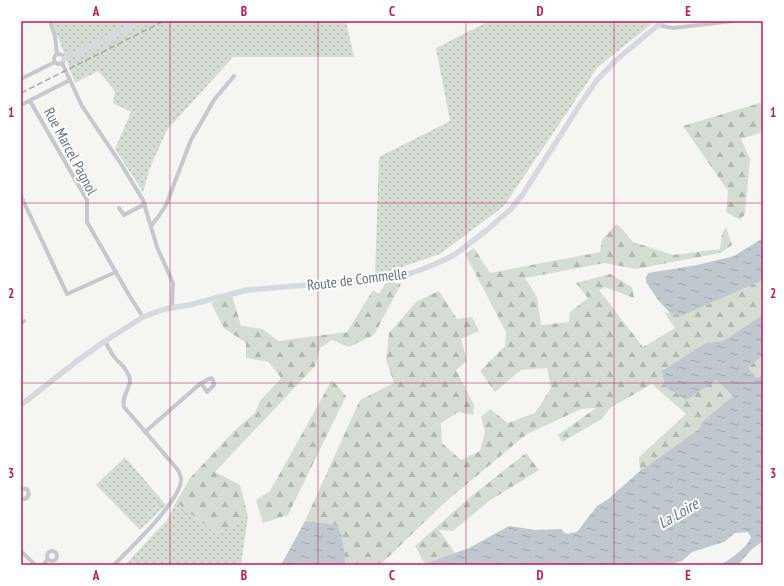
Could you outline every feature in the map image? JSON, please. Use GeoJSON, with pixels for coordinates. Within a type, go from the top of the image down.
{"type":"FeatureCollection","features":[{"type":"Feature","properties":{"kind":"street"},"geometry":{"type":"LineString","coordinates":[[50,21],[55,36],[58,54],[61,54],[70,80],[82,106],[125,170],[143,200],[157,247],[172,283],[172,308]]}},
{"type":"Feature","properties":{"kind":"street"},"geometry":{"type":"LineString","coordinates":[[21,79],[55,62],[59,64],[141,21]]}},
{"type":"Feature","properties":{"kind":"street"},"geometry":{"type":"LineString","coordinates":[[661,23],[667,27],[673,28],[733,21]]}},
{"type":"Feature","properties":{"kind":"street","name":"Route de Commelle"},"geometry":{"type":"LineString","coordinates":[[21,405],[105,341],[143,318],[165,309],[189,305],[231,293],[248,290],[394,277],[424,269],[442,261],[465,247],[511,209],[523,194],[597,80],[615,61],[661,23]]}},
{"type":"Feature","properties":{"kind":"street"},"geometry":{"type":"LineString","coordinates":[[55,62],[54,58],[58,54]]}},
{"type":"Feature","properties":{"kind":"street"},"geometry":{"type":"LineString","coordinates":[[151,226],[166,205],[191,140],[214,100],[234,76]]}},
{"type":"Feature","properties":{"kind":"street"},"geometry":{"type":"LineString","coordinates":[[21,105],[70,80]]}},
{"type":"Feature","properties":{"kind":"street","name":"Rue Marcel Pagnol"},"geometry":{"type":"LineString","coordinates":[[30,101],[87,200],[86,222],[143,318]]}},
{"type":"Feature","properties":{"kind":"street"},"geometry":{"type":"LineString","coordinates":[[21,196],[67,294],[116,272]]}},
{"type":"Feature","properties":{"kind":"street"},"geometry":{"type":"LineString","coordinates":[[119,208],[124,215],[144,204]]}},
{"type":"Feature","properties":{"kind":"street"},"geometry":{"type":"LineString","coordinates":[[105,341],[113,355],[122,364],[129,378],[129,384],[123,401],[124,407],[178,470],[181,479],[176,494],[160,517],[115,564]]}},
{"type":"Feature","properties":{"kind":"street"},"geometry":{"type":"LineString","coordinates":[[145,432],[200,383]]}},
{"type":"Feature","properties":{"kind":"street"},"geometry":{"type":"LineString","coordinates":[[21,490],[26,489],[29,494],[27,498],[21,498]]}},
{"type":"Feature","properties":{"kind":"street"},"geometry":{"type":"LineString","coordinates":[[21,551],[35,565]]}},
{"type":"Feature","properties":{"kind":"street"},"geometry":{"type":"LineString","coordinates":[[43,565],[48,559]]}},
{"type":"Feature","properties":{"kind":"green space"},"geometry":{"type":"Polygon","coordinates":[[[52,21],[346,21],[354,57],[233,57],[167,130],[150,168],[143,192],[115,149],[131,112],[113,103],[115,91],[98,71],[75,83],[52,21]]]}},
{"type":"Feature","properties":{"kind":"green space"},"geometry":{"type":"Polygon","coordinates":[[[489,21],[655,21],[597,68],[504,206],[440,254],[375,276],[379,157],[450,121],[436,48],[489,21]]]}},
{"type":"Feature","properties":{"kind":"green space"},"geometry":{"type":"Polygon","coordinates":[[[763,102],[763,132],[741,139],[750,159],[745,214],[740,220],[726,212],[728,191],[683,126],[763,102]]]}},
{"type":"Feature","properties":{"kind":"green space"},"geometry":{"type":"Polygon","coordinates":[[[616,224],[633,242],[673,255],[720,249],[722,234],[726,227],[732,245],[720,253],[636,269],[605,263],[525,278],[537,297],[541,325],[569,322],[570,312],[588,298],[576,283],[610,274],[632,287],[634,298],[605,287],[599,290],[643,347],[675,328],[664,312],[682,316],[763,280],[763,318],[761,316],[723,341],[706,343],[716,380],[733,396],[703,421],[699,429],[640,471],[639,457],[686,414],[652,384],[610,408],[602,419],[562,442],[558,435],[596,408],[581,409],[527,434],[444,503],[380,565],[346,565],[336,525],[305,521],[360,400],[394,383],[386,360],[389,333],[417,301],[439,291],[457,319],[472,317],[479,331],[461,339],[467,361],[456,370],[474,405],[473,415],[458,412],[441,423],[442,443],[461,460],[480,451],[485,432],[481,417],[490,409],[508,423],[535,413],[551,388],[547,368],[521,370],[495,392],[480,371],[505,346],[506,332],[465,254],[474,248],[490,273],[600,252],[602,240],[616,224]]]}},
{"type":"Feature","properties":{"kind":"green space"},"geometry":{"type":"Polygon","coordinates":[[[387,281],[401,284],[374,335],[349,347],[332,340],[320,348],[315,366],[215,472],[240,485],[248,516],[217,534],[176,502],[190,478],[237,428],[255,413],[260,401],[281,378],[269,362],[246,358],[246,343],[224,328],[211,303],[232,295],[241,326],[263,329],[278,341],[347,332],[373,290],[379,294],[387,281]]]}},
{"type":"Feature","properties":{"kind":"green space"},"geometry":{"type":"Polygon","coordinates":[[[763,356],[763,374],[757,378],[748,367],[763,356]]]}},
{"type":"Feature","properties":{"kind":"green space"},"geometry":{"type":"Polygon","coordinates":[[[332,380],[346,396],[288,515],[263,523],[256,500],[270,491],[332,380]]]}},
{"type":"Feature","properties":{"kind":"green space"},"geometry":{"type":"Polygon","coordinates":[[[526,453],[539,470],[489,501],[453,531],[439,530],[455,553],[425,564],[415,546],[469,498],[526,453]]]}},
{"type":"Feature","properties":{"kind":"green space"},"geometry":{"type":"Polygon","coordinates":[[[125,457],[166,505],[140,530],[96,485],[125,457]]]}},
{"type":"Feature","properties":{"kind":"green space"},"geometry":{"type":"Polygon","coordinates":[[[176,502],[217,534],[248,516],[241,565],[125,565],[167,520],[176,502]]]}},
{"type":"Feature","properties":{"kind":"water"},"geometry":{"type":"Polygon","coordinates":[[[763,238],[763,280],[682,316],[671,314],[658,300],[646,282],[648,273],[697,265],[734,256],[763,238]]]}},
{"type":"Feature","properties":{"kind":"water","name":"La Loire"},"geometry":{"type":"Polygon","coordinates":[[[761,316],[763,318],[763,356],[748,367],[757,378],[763,374],[763,537],[762,542],[752,549],[738,565],[721,565],[738,553],[746,545],[751,537],[748,532],[735,533],[724,542],[692,552],[682,561],[667,565],[421,565],[469,548],[509,526],[536,530],[561,529],[566,534],[577,532],[597,506],[607,500],[640,471],[699,429],[703,421],[733,396],[716,380],[686,400],[665,386],[662,371],[706,343],[723,341],[761,316]]]}},
{"type":"Feature","properties":{"kind":"water"},"geometry":{"type":"Polygon","coordinates":[[[305,521],[336,525],[341,534],[346,565],[281,565],[305,521]]]}},
{"type":"Feature","properties":{"kind":"railway"},"geometry":{"type":"LineString","coordinates":[[21,93],[164,21]]}}]}
